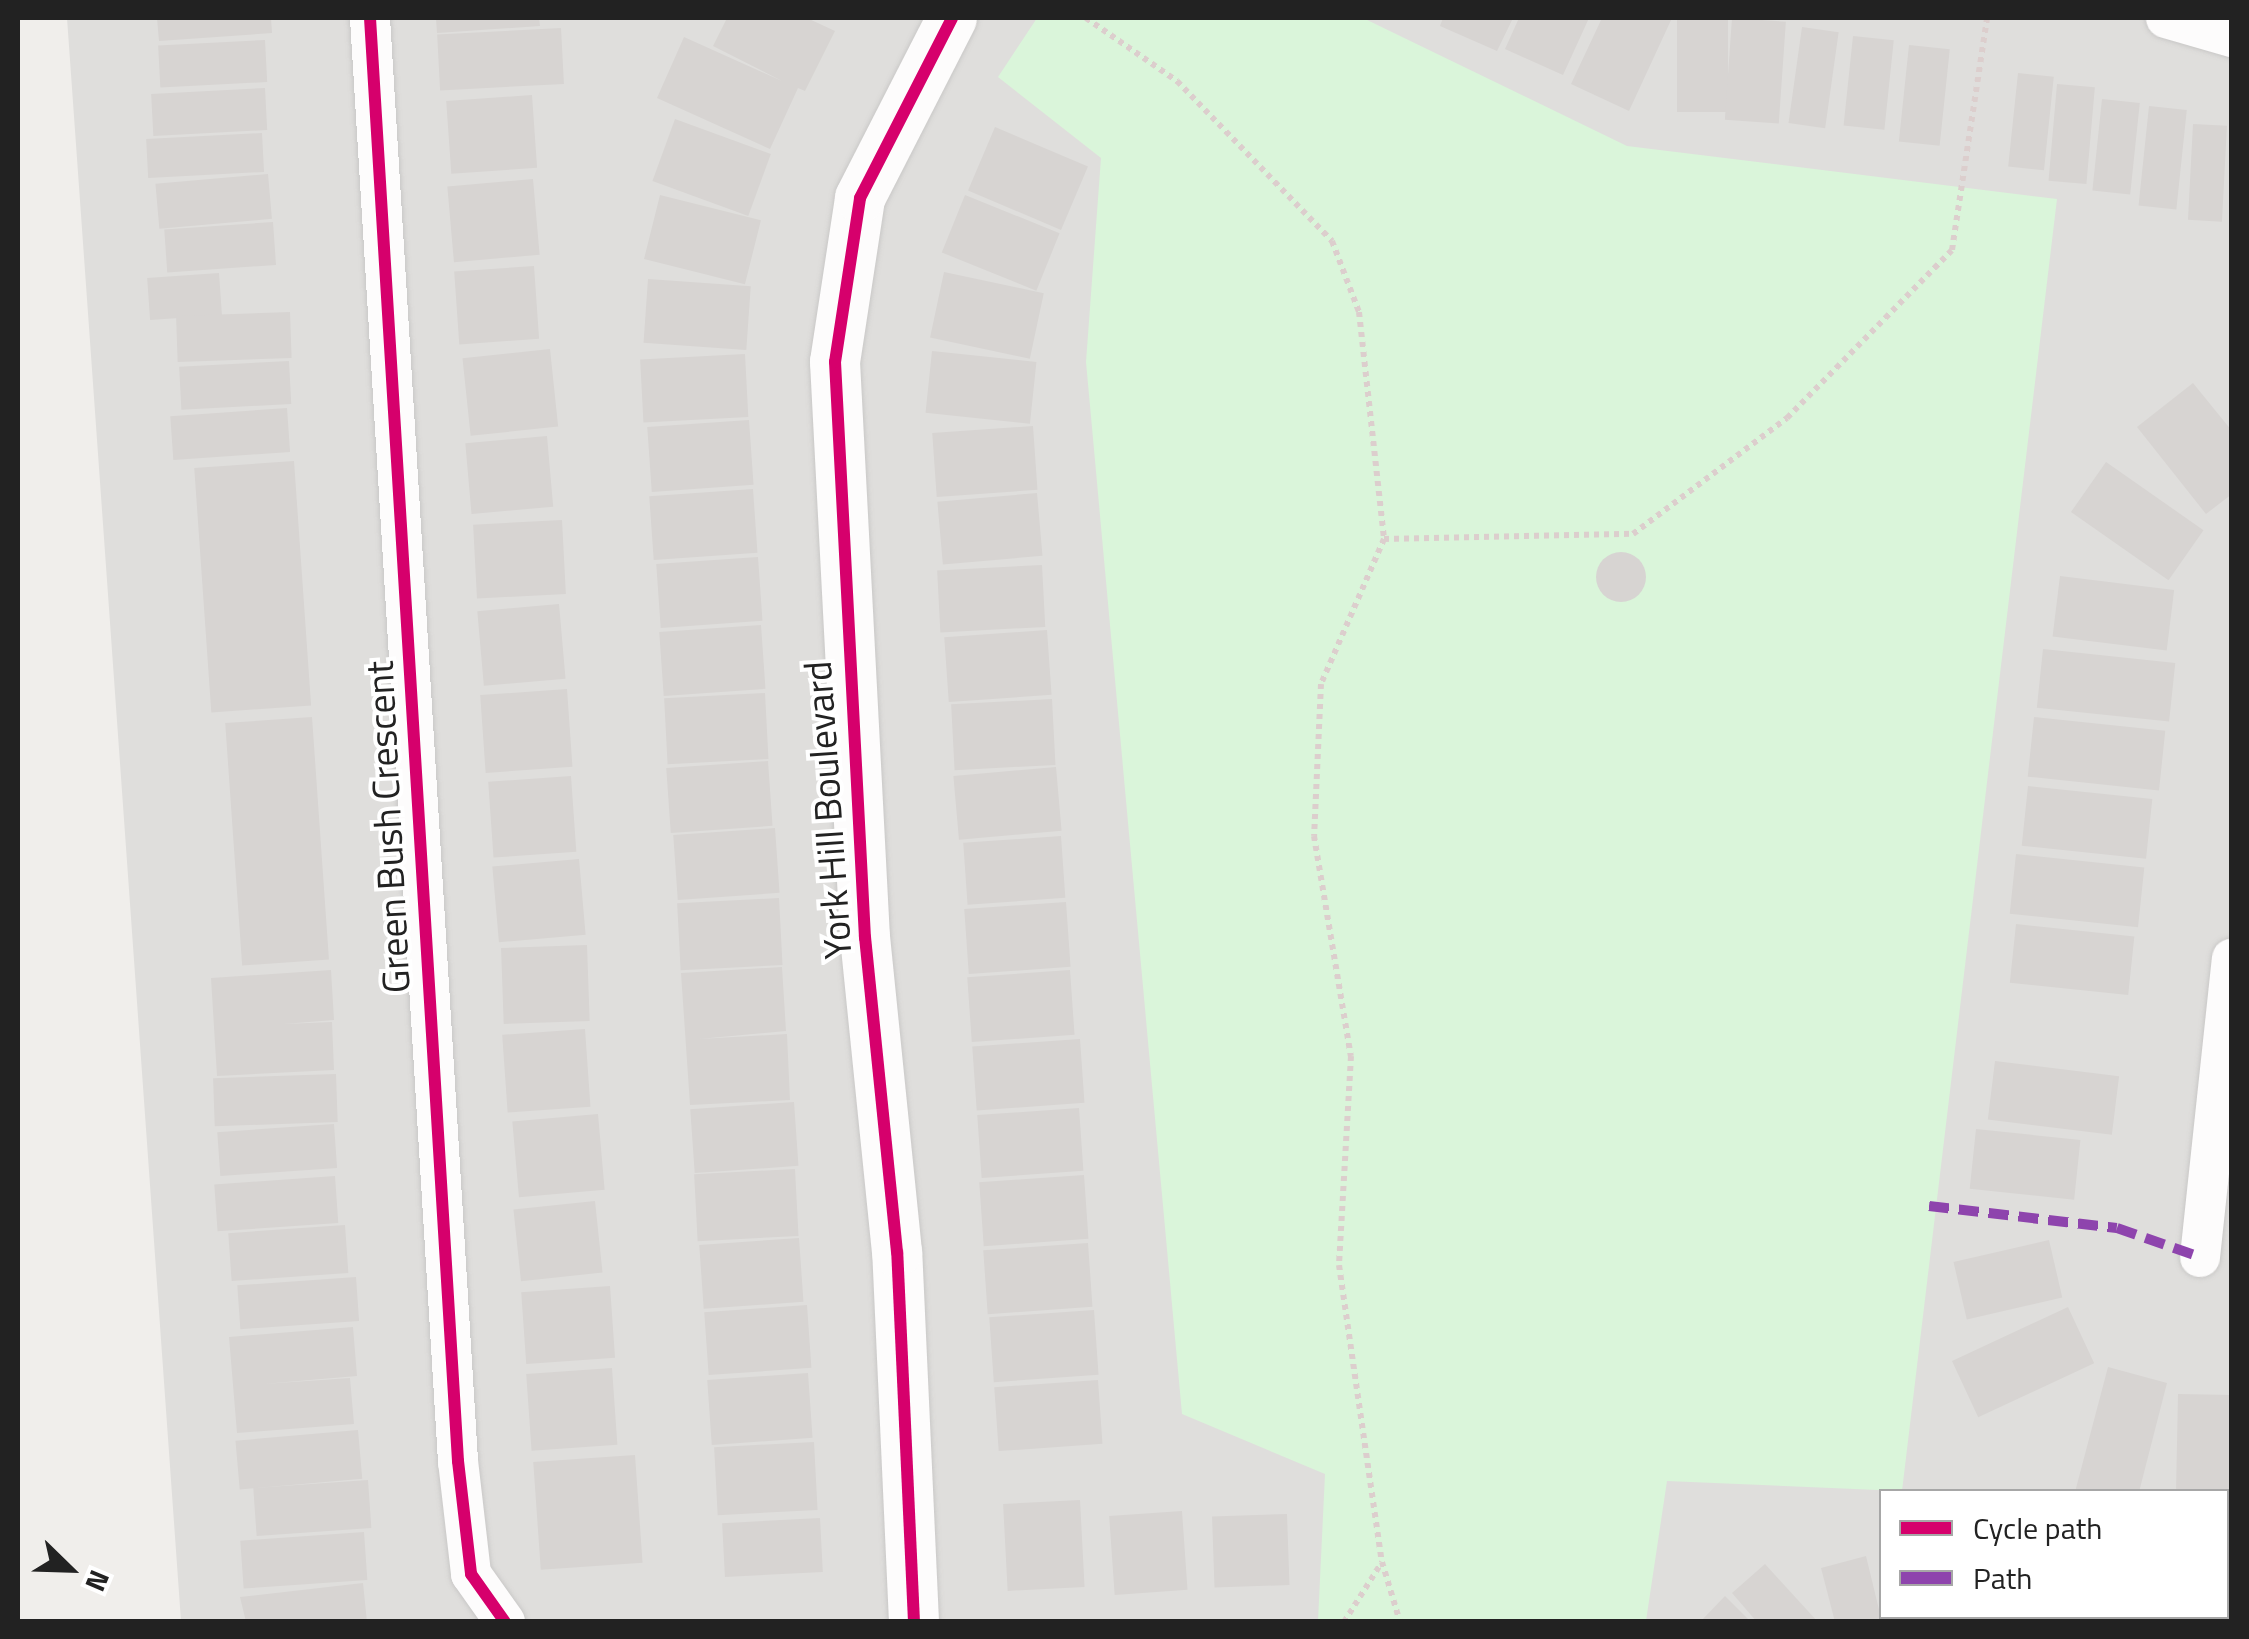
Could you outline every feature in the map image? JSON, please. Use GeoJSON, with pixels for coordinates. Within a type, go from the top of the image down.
{"type":"FeatureCollection","features":[{"type":"Feature","properties":{"kind":"street","name":"Green Bush Crescent"},"geometry":{"type":"LineString","coordinates":[[370,18],[458,1461],[471,1574],[505,1622]]}},
{"type":"Feature","properties":{"kind":"street","name":"York Hill Boulevard"},"geometry":{"type":"LineString","coordinates":[[914,1622],[897,1252],[865,938],[835,362],[860,198],[952,18]]}},
{"type":"Feature","properties":{"kind":"street"},"geometry":{"type":"LineString","coordinates":[[2166,18],[2232,37]]}},
{"type":"Feature","properties":{"kind":"street"},"geometry":{"type":"LineString","coordinates":[[2200,1257],[2232,959]]}},
{"type":"Feature","properties":{"kind":"path"},"geometry":{"type":"LineString","coordinates":[[1086,18],[1176,80],[1332,241],[1360,312],[1384,539],[1320,684],[1314,836],[1350,1056],[1339,1265],[1382,1562],[1400,1622]]}},
{"type":"Feature","properties":{"kind":"path"},"geometry":{"type":"LineString","coordinates":[[1384,539],[1633,534],[1787,418],[1952,250],[1987,18]]}},
{"type":"Feature","properties":{"kind":"path"},"geometry":{"type":"LineString","coordinates":[[1344,1622],[1382,1562]]}},
{"type":"Feature","properties":{"kind":"shaded area"},"geometry":{"type":"Polygon","coordinates":[[[67,18],[2231,18],[2231,1621],[181,1621],[67,18]]]}},
{"type":"Feature","properties":{"kind":"green space"},"geometry":{"type":"Polygon","coordinates":[[[1037,18],[1363,18],[1627,146],[2057,199],[1902,1489],[1667,1481],[1646,1621],[1318,1621],[1325,1474],[1182,1414],[1086,362],[1101,158],[998,77],[1037,18]]]}},
{"type":"Feature","properties":{"kind":"building"},"geometry":{"type":"Polygon","coordinates":[[[157,18],[271,18],[272,33],[159,41],[157,18]]]}},
{"type":"Feature","properties":{"kind":"building"},"geometry":{"type":"Polygon","coordinates":[[[436,18],[539,18],[540,26],[437,33],[436,18]]]}},
{"type":"Feature","properties":{"kind":"building"},"geometry":{"type":"Polygon","coordinates":[[[727,18],[807,18],[835,31],[805,91],[798,88],[770,149],[657,98],[684,37],[782,81],[713,46],[727,18]]]}},
{"type":"Feature","properties":{"kind":"building"},"geometry":{"type":"Polygon","coordinates":[[[1443,18],[1513,18],[1497,51],[1440,26],[1443,18]]]}},
{"type":"Feature","properties":{"kind":"building"},"geometry":{"type":"Polygon","coordinates":[[[1519,18],[1589,18],[1563,75],[1505,49],[1519,18]]]}},
{"type":"Feature","properties":{"kind":"building"},"geometry":{"type":"Polygon","coordinates":[[[1602,18],[1672,18],[1629,111],[1571,84],[1602,18]]]}},
{"type":"Feature","properties":{"kind":"building"},"geometry":{"type":"Polygon","coordinates":[[[1677,18],[1728,18],[1728,112],[1677,112],[1677,18]]]}},
{"type":"Feature","properties":{"kind":"building"},"geometry":{"type":"Polygon","coordinates":[[[1732,18],[1786,22],[1779,124],[1725,120],[1732,18]]]}},
{"type":"Feature","properties":{"kind":"building"},"geometry":{"type":"Polygon","coordinates":[[[1802,27],[1839,32],[1825,128],[1789,123],[1802,27]]]}},
{"type":"Feature","properties":{"kind":"building"},"geometry":{"type":"Polygon","coordinates":[[[561,28],[564,84],[440,90],[437,34],[561,28]]]}},
{"type":"Feature","properties":{"kind":"building"},"geometry":{"type":"Polygon","coordinates":[[[1853,36],[1894,40],[1884,130],[1844,126],[1853,36]]]}},
{"type":"Feature","properties":{"kind":"building"},"geometry":{"type":"Polygon","coordinates":[[[265,40],[267,82],[160,88],[158,46],[265,40]]]}},
{"type":"Feature","properties":{"kind":"building"},"geometry":{"type":"Polygon","coordinates":[[[1909,45],[1950,49],[1940,146],[1899,141],[1909,45]]]}},
{"type":"Feature","properties":{"kind":"building"},"geometry":{"type":"Polygon","coordinates":[[[2018,73],[2054,77],[2044,170],[2008,166],[2018,73]]]}},
{"type":"Feature","properties":{"kind":"building"},"geometry":{"type":"Polygon","coordinates":[[[2057,84],[2095,87],[2086,184],[2049,181],[2057,84]]]}},
{"type":"Feature","properties":{"kind":"building"},"geometry":{"type":"Polygon","coordinates":[[[265,88],[267,130],[153,136],[151,94],[265,88]]]}},
{"type":"Feature","properties":{"kind":"building"},"geometry":{"type":"Polygon","coordinates":[[[532,95],[537,168],[451,174],[446,101],[532,95]]]}},
{"type":"Feature","properties":{"kind":"building"},"geometry":{"type":"Polygon","coordinates":[[[2102,99],[2140,103],[2130,194],[2092,190],[2102,99]]]}},
{"type":"Feature","properties":{"kind":"building"},"geometry":{"type":"Polygon","coordinates":[[[2149,106],[2187,110],[2176,209],[2139,205],[2149,106]]]}},
{"type":"Feature","properties":{"kind":"building"},"geometry":{"type":"Polygon","coordinates":[[[675,119],[771,154],[748,216],[652,181],[675,119]]]}},
{"type":"Feature","properties":{"kind":"building"},"geometry":{"type":"Polygon","coordinates":[[[2193,124],[2227,126],[2222,222],[2188,220],[2193,124]]]}},
{"type":"Feature","properties":{"kind":"building"},"geometry":{"type":"Polygon","coordinates":[[[995,127],[1088,166],[1061,230],[968,191],[995,127]]]}},
{"type":"Feature","properties":{"kind":"building"},"geometry":{"type":"Polygon","coordinates":[[[262,133],[264,172],[148,178],[146,139],[262,133]]]}},
{"type":"Feature","properties":{"kind":"building"},"geometry":{"type":"Polygon","coordinates":[[[268,174],[272,219],[159,229],[155,184],[268,174]]]}},
{"type":"Feature","properties":{"kind":"building"},"geometry":{"type":"Polygon","coordinates":[[[533,179],[540,255],[454,262],[447,186],[533,179]]]}},
{"type":"Feature","properties":{"kind":"building"},"geometry":{"type":"Polygon","coordinates":[[[660,195],[761,220],[745,284],[644,259],[660,195]]]}},
{"type":"Feature","properties":{"kind":"building"},"geometry":{"type":"Polygon","coordinates":[[[965,195],[1060,233],[1036,291],[942,252],[965,195]]]}},
{"type":"Feature","properties":{"kind":"building"},"geometry":{"type":"Polygon","coordinates":[[[273,222],[276,265],[167,272],[164,230],[273,222]]]}},
{"type":"Feature","properties":{"kind":"building"},"geometry":{"type":"Polygon","coordinates":[[[534,266],[539,339],[459,344],[454,272],[534,266]]]}},
{"type":"Feature","properties":{"kind":"building"},"geometry":{"type":"Polygon","coordinates":[[[944,272],[1044,293],[1030,359],[930,338],[944,272]]]}},
{"type":"Feature","properties":{"kind":"building"},"geometry":{"type":"Polygon","coordinates":[[[219,273],[222,315],[150,320],[147,278],[219,273]]]}},
{"type":"Feature","properties":{"kind":"building"},"geometry":{"type":"Polygon","coordinates":[[[648,279],[751,286],[746,350],[644,343],[648,279]]]}},
{"type":"Feature","properties":{"kind":"building"},"geometry":{"type":"Polygon","coordinates":[[[290,312],[292,358],[178,362],[176,316],[290,312]]]}},
{"type":"Feature","properties":{"kind":"building"},"geometry":{"type":"Polygon","coordinates":[[[550,349],[558,427],[471,436],[462,358],[550,349]]]}},
{"type":"Feature","properties":{"kind":"building"},"geometry":{"type":"Polygon","coordinates":[[[932,351],[1036,362],[1030,424],[926,413],[932,351]]]}},
{"type":"Feature","properties":{"kind":"building"},"geometry":{"type":"Polygon","coordinates":[[[745,354],[748,417],[643,422],[640,359],[745,354]]]}},
{"type":"Feature","properties":{"kind":"building"},"geometry":{"type":"Polygon","coordinates":[[[289,361],[291,404],[181,410],[179,367],[289,361]]]}},
{"type":"Feature","properties":{"kind":"building"},"geometry":{"type":"Polygon","coordinates":[[[2193,383],[2232,431],[2232,494],[2206,514],[2137,427],[2193,383]]]}},
{"type":"Feature","properties":{"kind":"building"},"geometry":{"type":"Polygon","coordinates":[[[287,408],[290,452],[173,460],[170,416],[287,408]]]}},
{"type":"Feature","properties":{"kind":"building"},"geometry":{"type":"Polygon","coordinates":[[[749,420],[754,485],[652,492],[647,427],[749,420]]]}},
{"type":"Feature","properties":{"kind":"building"},"geometry":{"type":"Polygon","coordinates":[[[1033,426],[1037,490],[937,497],[932,433],[1033,426]]]}},
{"type":"Feature","properties":{"kind":"building"},"geometry":{"type":"Polygon","coordinates":[[[547,436],[553,507],[472,514],[465,443],[547,436]]]}},
{"type":"Feature","properties":{"kind":"building"},"geometry":{"type":"Polygon","coordinates":[[[294,461],[311,705],[211,712],[194,468],[294,461]]]}},
{"type":"Feature","properties":{"kind":"building"},"geometry":{"type":"Polygon","coordinates":[[[2106,462],[2203,530],[2168,580],[2071,512],[2106,462]]]}},
{"type":"Feature","properties":{"kind":"building"},"geometry":{"type":"Polygon","coordinates":[[[753,489],[757,553],[654,560],[649,496],[753,489]]]}},
{"type":"Feature","properties":{"kind":"building"},"geometry":{"type":"Polygon","coordinates":[[[1037,493],[1042,556],[943,564],[937,502],[1037,493]]]}},
{"type":"Feature","properties":{"kind":"building"},"geometry":{"type":"Polygon","coordinates":[[[562,520],[566,594],[477,599],[473,525],[562,520]]]}},
{"type":"Feature","properties":{"kind":"building"},"geometry":{"type":"Polygon","coordinates":[[[1621,552],[1638,560],[1646,577],[1638,594],[1621,602],[1604,594],[1596,577],[1604,560],[1621,552]]]}},
{"type":"Feature","properties":{"kind":"building"},"geometry":{"type":"Polygon","coordinates":[[[758,557],[762,621],[661,628],[656,564],[758,557]]]}},
{"type":"Feature","properties":{"kind":"building"},"geometry":{"type":"Polygon","coordinates":[[[1042,565],[1045,627],[940,632],[937,570],[1042,565]]]}},
{"type":"Feature","properties":{"kind":"building"},"geometry":{"type":"Polygon","coordinates":[[[2060,576],[2174,590],[2167,651],[2053,637],[2060,576]]]}},
{"type":"Feature","properties":{"kind":"building"},"geometry":{"type":"Polygon","coordinates":[[[559,604],[566,679],[484,686],[477,611],[559,604]]]}},
{"type":"Feature","properties":{"kind":"building"},"geometry":{"type":"Polygon","coordinates":[[[761,625],[765,689],[664,696],[659,632],[761,625]]]}},
{"type":"Feature","properties":{"kind":"building"},"geometry":{"type":"Polygon","coordinates":[[[1047,630],[1052,695],[949,702],[944,637],[1047,630]]]}},
{"type":"Feature","properties":{"kind":"building"},"geometry":{"type":"Polygon","coordinates":[[[2043,649],[2175,663],[2169,722],[2037,708],[2043,649]]]}},
{"type":"Feature","properties":{"kind":"building"},"geometry":{"type":"Polygon","coordinates":[[[567,689],[572,767],[486,773],[480,695],[567,689]]]}},
{"type":"Feature","properties":{"kind":"building"},"geometry":{"type":"Polygon","coordinates":[[[765,693],[768,759],[668,764],[664,698],[765,693]]]}},
{"type":"Feature","properties":{"kind":"building"},"geometry":{"type":"Polygon","coordinates":[[[1052,699],[1055,765],[955,770],[951,704],[1052,699]]]}},
{"type":"Feature","properties":{"kind":"building"},"geometry":{"type":"Polygon","coordinates":[[[312,717],[329,959],[242,965],[225,723],[312,717]]]}},
{"type":"Feature","properties":{"kind":"building"},"geometry":{"type":"Polygon","coordinates":[[[2034,717],[2165,731],[2159,790],[2028,777],[2034,717]]]}},
{"type":"Feature","properties":{"kind":"building"},"geometry":{"type":"Polygon","coordinates":[[[768,761],[773,826],[671,833],[666,768],[768,761]]]}},
{"type":"Feature","properties":{"kind":"building"},"geometry":{"type":"Polygon","coordinates":[[[1056,767],[1062,831],[959,840],[953,776],[1056,767]]]}},
{"type":"Feature","properties":{"kind":"building"},"geometry":{"type":"Polygon","coordinates":[[[571,776],[576,852],[494,858],[488,782],[571,776]]]}},
{"type":"Feature","properties":{"kind":"building"},"geometry":{"type":"Polygon","coordinates":[[[2028,786],[2152,799],[2146,859],[2022,846],[2028,786]]]}},
{"type":"Feature","properties":{"kind":"building"},"geometry":{"type":"Polygon","coordinates":[[[775,828],[780,893],[678,900],[673,835],[775,828]]]}},
{"type":"Feature","properties":{"kind":"building"},"geometry":{"type":"Polygon","coordinates":[[[1061,836],[1065,898],[968,905],[963,843],[1061,836]]]}},
{"type":"Feature","properties":{"kind":"building"},"geometry":{"type":"Polygon","coordinates":[[[2016,854],[2144,867],[2138,927],[2010,914],[2016,854]]]}},
{"type":"Feature","properties":{"kind":"building"},"geometry":{"type":"Polygon","coordinates":[[[579,859],[586,935],[499,942],[492,867],[579,859]]]}},
{"type":"Feature","properties":{"kind":"building"},"geometry":{"type":"Polygon","coordinates":[[[779,898],[783,965],[681,970],[677,903],[779,898]]]}},
{"type":"Feature","properties":{"kind":"building"},"geometry":{"type":"Polygon","coordinates":[[[1066,902],[1071,967],[969,974],[964,909],[1066,902]]]}},
{"type":"Feature","properties":{"kind":"building"},"geometry":{"type":"Polygon","coordinates":[[[2016,924],[2134,936],[2128,995],[2010,983],[2016,924]]]}},
{"type":"Feature","properties":{"kind":"building"},"geometry":{"type":"Polygon","coordinates":[[[587,945],[590,1021],[504,1024],[501,948],[587,945]]]}},
{"type":"Feature","properties":{"kind":"building"},"geometry":{"type":"Polygon","coordinates":[[[782,967],[786,1031],[699,1039],[787,1034],[790,1100],[690,1105],[681,973],[782,967]]]}},
{"type":"Feature","properties":{"kind":"building"},"geometry":{"type":"Polygon","coordinates":[[[331,970],[334,1020],[284,1024],[332,1022],[334,1070],[217,1076],[211,978],[331,970]]]}},
{"type":"Feature","properties":{"kind":"building"},"geometry":{"type":"Polygon","coordinates":[[[1070,970],[1075,1035],[972,1042],[967,977],[1070,970]]]}},
{"type":"Feature","properties":{"kind":"building"},"geometry":{"type":"Polygon","coordinates":[[[585,1029],[590,1107],[508,1113],[502,1035],[585,1029]]]}},
{"type":"Feature","properties":{"kind":"building"},"geometry":{"type":"Polygon","coordinates":[[[1080,1039],[1084,1103],[977,1110],[972,1047],[1080,1039]]]}},
{"type":"Feature","properties":{"kind":"building"},"geometry":{"type":"Polygon","coordinates":[[[1995,1061],[2119,1076],[2112,1135],[1988,1120],[1995,1061]]]}},
{"type":"Feature","properties":{"kind":"building"},"geometry":{"type":"Polygon","coordinates":[[[336,1074],[338,1122],[215,1126],[213,1078],[336,1074]]]}},
{"type":"Feature","properties":{"kind":"building"},"geometry":{"type":"Polygon","coordinates":[[[794,1102],[798,1166],[695,1173],[690,1109],[794,1102]]]}},
{"type":"Feature","properties":{"kind":"building"},"geometry":{"type":"Polygon","coordinates":[[[1079,1108],[1083,1171],[982,1178],[977,1115],[1079,1108]]]}},
{"type":"Feature","properties":{"kind":"building"},"geometry":{"type":"Polygon","coordinates":[[[598,1114],[605,1190],[519,1197],[512,1121],[598,1114]]]}},
{"type":"Feature","properties":{"kind":"building"},"geometry":{"type":"Polygon","coordinates":[[[334,1124],[337,1168],[220,1176],[217,1132],[334,1124]]]}},
{"type":"Feature","properties":{"kind":"building"},"geometry":{"type":"Polygon","coordinates":[[[1976,1129],[2080,1140],[2074,1200],[1970,1189],[1976,1129]]]}},
{"type":"Feature","properties":{"kind":"building"},"geometry":{"type":"Polygon","coordinates":[[[795,1169],[799,1236],[698,1241],[694,1174],[795,1169]]]}},
{"type":"Feature","properties":{"kind":"building"},"geometry":{"type":"Polygon","coordinates":[[[1084,1175],[1088,1239],[984,1246],[979,1182],[1084,1175]]]}},
{"type":"Feature","properties":{"kind":"building"},"geometry":{"type":"Polygon","coordinates":[[[335,1176],[338,1223],[218,1231],[214,1184],[335,1176]]]}},
{"type":"Feature","properties":{"kind":"building"},"geometry":{"type":"Polygon","coordinates":[[[595,1201],[603,1273],[521,1281],[513,1210],[595,1201]]]}},
{"type":"Feature","properties":{"kind":"building"},"geometry":{"type":"Polygon","coordinates":[[[345,1225],[348,1273],[232,1281],[228,1233],[345,1225]]]}},
{"type":"Feature","properties":{"kind":"building"},"geometry":{"type":"Polygon","coordinates":[[[799,1238],[803,1302],[704,1309],[699,1245],[799,1238]]]}},
{"type":"Feature","properties":{"kind":"building"},"geometry":{"type":"Polygon","coordinates":[[[2049,1240],[2062,1297],[1967,1320],[1954,1262],[2049,1240]]]}},
{"type":"Feature","properties":{"kind":"building"},"geometry":{"type":"Polygon","coordinates":[[[1088,1243],[1092,1307],[988,1314],[983,1250],[1088,1243]]]}},
{"type":"Feature","properties":{"kind":"building"},"geometry":{"type":"Polygon","coordinates":[[[356,1277],[359,1321],[240,1329],[237,1285],[356,1277]]]}},
{"type":"Feature","properties":{"kind":"building"},"geometry":{"type":"Polygon","coordinates":[[[610,1286],[615,1358],[526,1364],[521,1292],[610,1286]]]}},
{"type":"Feature","properties":{"kind":"building"},"geometry":{"type":"Polygon","coordinates":[[[807,1305],[811,1368],[709,1375],[704,1312],[807,1305]]]}},
{"type":"Feature","properties":{"kind":"building"},"geometry":{"type":"Polygon","coordinates":[[[2068,1307],[2094,1363],[1978,1417],[1952,1361],[2068,1307]]]}},
{"type":"Feature","properties":{"kind":"building"},"geometry":{"type":"Polygon","coordinates":[[[1094,1310],[1099,1375],[994,1382],[989,1317],[1094,1310]]]}},
{"type":"Feature","properties":{"kind":"building"},"geometry":{"type":"Polygon","coordinates":[[[353,1327],[357,1376],[263,1384],[350,1378],[354,1424],[237,1433],[229,1337],[353,1327]]]}},
{"type":"Feature","properties":{"kind":"building"},"geometry":{"type":"Polygon","coordinates":[[[2108,1367],[2167,1383],[2140,1489],[2076,1489],[2108,1367]]]}},
{"type":"Feature","properties":{"kind":"building"},"geometry":{"type":"Polygon","coordinates":[[[612,1368],[617,1445],[532,1451],[526,1374],[612,1368]]]}},
{"type":"Feature","properties":{"kind":"building"},"geometry":{"type":"Polygon","coordinates":[[[808,1373],[813,1438],[712,1445],[707,1380],[808,1373]]]}},
{"type":"Feature","properties":{"kind":"building"},"geometry":{"type":"Polygon","coordinates":[[[1098,1380],[1102,1444],[999,1451],[994,1387],[1098,1380]]]}},
{"type":"Feature","properties":{"kind":"building"},"geometry":{"type":"Polygon","coordinates":[[[2178,1394],[2232,1395],[2232,1510],[2229,1489],[2176,1489],[2178,1394]]]}},
{"type":"Feature","properties":{"kind":"building"},"geometry":{"type":"Polygon","coordinates":[[[358,1430],[362,1479],[240,1490],[235,1441],[358,1430]]]}},
{"type":"Feature","properties":{"kind":"building"},"geometry":{"type":"Polygon","coordinates":[[[814,1442],[818,1510],[718,1515],[714,1447],[814,1442]]]}},
{"type":"Feature","properties":{"kind":"building"},"geometry":{"type":"Polygon","coordinates":[[[635,1455],[643,1563],[541,1570],[533,1462],[635,1455]]]}},
{"type":"Feature","properties":{"kind":"building"},"geometry":{"type":"Polygon","coordinates":[[[368,1480],[371,1528],[257,1536],[253,1488],[368,1480]]]}},
{"type":"Feature","properties":{"kind":"building"},"geometry":{"type":"Polygon","coordinates":[[[1080,1500],[1085,1587],[1008,1591],[1003,1504],[1080,1500]]]}},
{"type":"Feature","properties":{"kind":"building"},"geometry":{"type":"Polygon","coordinates":[[[1182,1511],[1188,1590],[1115,1595],[1109,1516],[1182,1511]]]}},
{"type":"Feature","properties":{"kind":"building"},"geometry":{"type":"Polygon","coordinates":[[[1287,1514],[1289,1585],[1215,1588],[1212,1517],[1287,1514]]]}},
{"type":"Feature","properties":{"kind":"building"},"geometry":{"type":"Polygon","coordinates":[[[820,1518],[823,1572],[725,1577],[722,1523],[820,1518]]]}},
{"type":"Feature","properties":{"kind":"building"},"geometry":{"type":"Polygon","coordinates":[[[364,1532],[367,1580],[244,1589],[240,1541],[364,1532]]]}},
{"type":"Feature","properties":{"kind":"building"},"geometry":{"type":"Polygon","coordinates":[[[1866,1556],[1882,1622],[1835,1622],[1821,1568],[1866,1556]]]}},
{"type":"Feature","properties":{"kind":"building"},"geometry":{"type":"Polygon","coordinates":[[[1765,1564],[1818,1622],[1757,1622],[1732,1593],[1765,1564]]]}},
{"type":"Feature","properties":{"kind":"building"},"geometry":{"type":"Polygon","coordinates":[[[363,1583],[367,1622],[246,1622],[240,1597],[363,1583]]]}},
{"type":"Feature","properties":{"kind":"building"},"geometry":{"type":"Polygon","coordinates":[[[1725,1596],[1751,1622],[1700,1622],[1725,1596]]]}},
{"type":"Feature","properties":{"kind":"building"},"geometry":{"type":"Polygon","coordinates":[[[2229,1609],[2232,1622],[2210,1622],[2229,1619],[2229,1609]]]}},
{"type":"Feature","properties":{"kind":"building"},"geometry":{"type":"Polygon","coordinates":[[[1885,1619],[1934,1619],[1934,1622],[1885,1619]]]}},
{"type":"Feature","properties":{"kind":"building"},"geometry":{"type":"Polygon","coordinates":[[[1961,1619],[2002,1619],[2002,1622],[1961,1619]]]}},
{"type":"Feature","properties":{"kind":"marked path"},"geometry":{"type":"LineString","coordinates":[[1929,1206],[2117,1228],[2200,1257]]}},
{"type":"Feature","properties":{"kind":"cycle path"},"geometry":{"type":"LineString","coordinates":[[370,18],[458,1461],[471,1574],[505,1622]]}},
{"type":"Feature","properties":{"kind":"cycle path"},"geometry":{"type":"LineString","coordinates":[[914,1622],[897,1252],[865,938],[835,362],[860,198],[952,18]]}}]}
